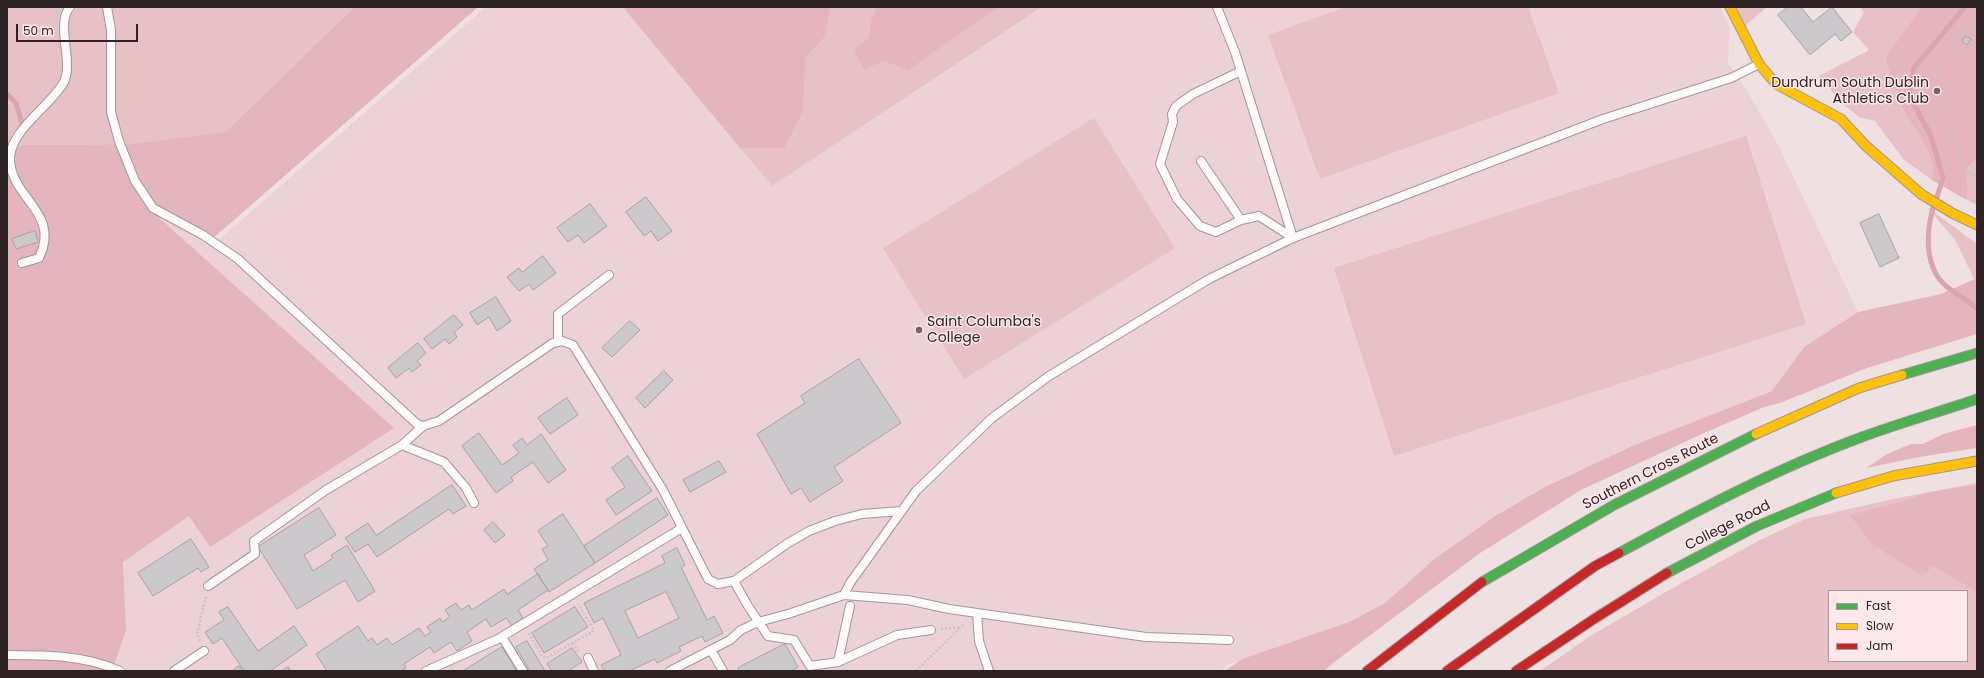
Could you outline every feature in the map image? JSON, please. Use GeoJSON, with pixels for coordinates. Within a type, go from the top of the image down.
{"type":"FeatureCollection","features":[{"type":"Feature","properties":{"kind":"main road"},"geometry":{"type":"LineString","coordinates":[[1730,7],[1737,14],[1759,64],[1776,84],[1840,119],[1891,169],[1931,200],[1952,213],[1977,225]]}},
{"type":"Feature","properties":{"kind":"main road","name":"Southern Cross Route"},"geometry":{"type":"LineString","coordinates":[[1367,671],[1490,576],[1614,505],[1738,442],[1859,388],[1977,353]]}},
{"type":"Feature","properties":{"kind":"main road"},"geometry":{"type":"LineString","coordinates":[[1447,671],[1595,566],[1704,507],[1785,469],[1862,437],[1948,407],[1977,399]]}},
{"type":"Feature","properties":{"kind":"main road","name":"College Road"},"geometry":{"type":"LineString","coordinates":[[1516,671],[1612,606],[1676,568],[1800,506],[1845,489],[1890,476],[1977,461]]}},
{"type":"Feature","properties":{"kind":"lane"},"geometry":{"type":"LineString","coordinates":[[22,263],[39,258],[45,246],[44,227],[37,209],[15,180],[10,161],[12,148],[18,134],[47,103],[64,81],[67,65],[65,23],[70,7]]}},
{"type":"Feature","properties":{"kind":"lane"},"geometry":{"type":"LineString","coordinates":[[107,7],[111,30],[111,112],[119,141],[135,181],[153,208],[203,235],[238,259],[417,424],[423,426]]}},
{"type":"Feature","properties":{"kind":"lane"},"geometry":{"type":"LineString","coordinates":[[1217,7],[1241,71],[1293,238]]}},
{"type":"Feature","properties":{"kind":"lane"},"geometry":{"type":"LineString","coordinates":[[844,595],[850,583],[916,491],[992,418],[1049,376],[1209,278],[1293,238],[1603,119],[1730,78],[1759,64]]}},
{"type":"Feature","properties":{"kind":"lane"},"geometry":{"type":"LineString","coordinates":[[1241,71],[1193,94],[1176,106],[1172,114],[1173,122],[1160,164],[1177,199],[1200,226],[1216,232],[1242,220],[1259,216],[1293,238]]}},
{"type":"Feature","properties":{"kind":"lane"},"geometry":{"type":"LineString","coordinates":[[1201,161],[1242,220]]}},
{"type":"Feature","properties":{"kind":"lane"},"geometry":{"type":"LineString","coordinates":[[558,342],[558,314],[609,275]]}},
{"type":"Feature","properties":{"kind":"lane"},"geometry":{"type":"LineString","coordinates":[[208,586],[255,554],[254,541],[326,490],[402,445],[423,426],[440,421],[553,343],[562,340],[573,345],[663,490],[708,579],[718,584],[734,581],[788,543],[809,531],[836,521],[862,514],[901,510]]}},
{"type":"Feature","properties":{"kind":"lane"},"geometry":{"type":"LineString","coordinates":[[402,445],[444,462],[466,488],[474,503]]}},
{"type":"Feature","properties":{"kind":"lane"},"geometry":{"type":"LineString","coordinates":[[426,671],[502,636],[682,528]]}},
{"type":"Feature","properties":{"kind":"lane"},"geometry":{"type":"LineString","coordinates":[[734,581],[768,636],[794,640],[810,666],[838,662],[897,635],[931,630]]}},
{"type":"Feature","properties":{"kind":"lane"},"geometry":{"type":"LineString","coordinates":[[670,671],[730,640],[741,630],[758,622],[788,614],[844,595],[908,600],[977,613],[1146,637],[1229,640]]}},
{"type":"Feature","properties":{"kind":"lane"},"geometry":{"type":"LineString","coordinates":[[838,662],[850,606]]}},
{"type":"Feature","properties":{"kind":"lane"},"geometry":{"type":"LineString","coordinates":[[977,613],[980,641],[989,671]]}},
{"type":"Feature","properties":{"kind":"lane"},"geometry":{"type":"LineString","coordinates":[[502,636],[523,671]]}},
{"type":"Feature","properties":{"kind":"lane"},"geometry":{"type":"LineString","coordinates":[[711,650],[723,671]]}},
{"type":"Feature","properties":{"kind":"lane"},"geometry":{"type":"LineString","coordinates":[[174,671],[204,651]]}},
{"type":"Feature","properties":{"kind":"lane"},"geometry":{"type":"LineString","coordinates":[[7,656],[61,656],[89,661],[120,671]]}},
{"type":"Feature","properties":{"kind":"lane"},"geometry":{"type":"LineString","coordinates":[[584,658],[594,671]]}},
{"type":"Feature","properties":{"kind":"path"},"geometry":{"type":"LineString","coordinates":[[1977,17],[1950,50],[1939,69],[1933,84],[1933,93],[1935,105],[1956,142],[1967,171],[1972,176],[1977,176]]}},
{"type":"Feature","properties":{"kind":"path"},"geometry":{"type":"LineString","coordinates":[[523,624],[542,656],[546,658],[554,655],[594,630],[572,594]]}},
{"type":"Feature","properties":{"kind":"path"},"geometry":{"type":"LineString","coordinates":[[197,634],[204,603]]}},
{"type":"Feature","properties":{"kind":"path"},"geometry":{"type":"LineString","coordinates":[[916,671],[977,613]]}},
{"type":"Feature","properties":{"kind":"path"},"geometry":{"type":"LineString","coordinates":[[931,630],[961,627]]}},
{"type":"Feature","properties":{"kind":"path"},"geometry":{"type":"LineString","coordinates":[[573,643],[584,658]]}},
{"type":"Feature","properties":{"kind":"shaded area"},"geometry":{"type":"Polygon","coordinates":[[[7,7],[478,7],[212,239],[133,144],[23,145],[7,153],[7,7]]]}},
{"type":"Feature","properties":{"kind":"shaded area"},"geometry":{"type":"Polygon","coordinates":[[[355,7],[478,7],[212,239],[147,207],[394,428],[210,547],[189,516],[123,562],[126,630],[112,671],[7,671],[7,154],[23,145],[133,144],[226,132],[355,7]]]}},
{"type":"Feature","properties":{"kind":"shaded area","name":"Saint Columba's College"},"geometry":{"type":"Polygon","coordinates":[[[486,7],[623,7],[772,186],[1042,7],[1720,7],[1730,28],[1728,62],[1747,91],[1777,143],[1858,312],[1804,347],[1772,391],[1632,446],[1545,487],[1495,516],[1433,560],[1385,603],[1349,622],[1229,664],[1220,671],[7,671],[23,145],[133,144],[215,243],[486,7]]]}},
{"type":"Feature","properties":{"kind":"shaded area"},"geometry":{"type":"Polygon","coordinates":[[[623,7],[1042,7],[772,186],[623,7]]]}},
{"type":"Feature","properties":{"kind":"shaded area"},"geometry":{"type":"Polygon","coordinates":[[[623,7],[830,7],[825,36],[805,58],[803,111],[784,148],[740,148],[623,7]]]}},
{"type":"Feature","properties":{"kind":"shaded area"},"geometry":{"type":"Polygon","coordinates":[[[877,7],[998,7],[908,70],[884,61],[864,69],[854,50],[869,38],[871,22],[877,7]]]}},
{"type":"Feature","properties":{"kind":"shaded area"},"geometry":{"type":"Polygon","coordinates":[[[1346,7],[1528,7],[1559,93],[1320,179],[1268,35],[1346,7]]]}},
{"type":"Feature","properties":{"kind":"shaded area"},"geometry":{"type":"Polygon","coordinates":[[[1737,7],[1767,7],[1745,26],[1737,7]]]}},
{"type":"Feature","properties":{"kind":"shaded area","name":"Dundrum South Dublin Athletics Club"},"geometry":{"type":"Polygon","coordinates":[[[1860,7],[1977,7],[1977,205],[1932,180],[1904,160],[1875,121],[1859,117],[1842,103],[1819,76],[1869,50],[1853,32],[1864,12],[1860,7]]]}},
{"type":"Feature","properties":{"kind":"shaded area","name":"Dundrum South Dublin Athletics Club"},"geometry":{"type":"Polygon","coordinates":[[[1922,7],[1977,7],[1977,158],[1966,168],[1967,200],[1932,180],[1934,171],[1929,152],[1901,104],[1889,71],[1886,57],[1922,7]]]}},
{"type":"Feature","properties":{"kind":"shaded area"},"geometry":{"type":"Polygon","coordinates":[[[1094,118],[1175,248],[964,379],[883,248],[1094,118]]]}},
{"type":"Feature","properties":{"kind":"shaded area"},"geometry":{"type":"Polygon","coordinates":[[[1746,136],[1806,324],[1394,456],[1334,268],[1746,136]]]}},
{"type":"Feature","properties":{"kind":"shaded area"},"geometry":{"type":"Polygon","coordinates":[[[1927,207],[1977,244],[1977,278],[1974,279],[1956,241],[1927,207]]]}},
{"type":"Feature","properties":{"kind":"shaded area"},"geometry":{"type":"Polygon","coordinates":[[[1977,278],[1977,334],[1867,368],[1780,403],[1764,407],[1581,490],[1480,553],[1324,671],[1225,671],[1242,659],[1349,622],[1385,603],[1433,560],[1495,516],[1545,487],[1632,446],[1772,391],[1804,347],[1858,312],[1941,294],[1977,278]]]}},
{"type":"Feature","properties":{"kind":"shaded area"},"geometry":{"type":"Polygon","coordinates":[[[1977,425],[1977,448],[1919,457],[1866,468],[1887,454],[1911,444],[1923,444],[1943,434],[1977,425]]]}},
{"type":"Feature","properties":{"kind":"shaded area"},"geometry":{"type":"Polygon","coordinates":[[[1977,483],[1977,671],[1540,671],[1592,635],[1671,589],[1762,539],[1805,519],[1898,498],[1977,483]]]}},
{"type":"Feature","properties":{"kind":"shaded area"},"geometry":{"type":"Polygon","coordinates":[[[1977,485],[1977,592],[1933,566],[1922,576],[1872,544],[1850,515],[1901,502],[1926,493],[1977,485]]]}},
{"type":"Feature","properties":{"kind":"building"},"geometry":{"type":"Polygon","coordinates":[[[1788,7],[1801,7],[1813,22],[1832,7],[1852,32],[1841,41],[1835,34],[1810,55],[1778,15],[1788,7]]]}},
{"type":"Feature","properties":{"kind":"building"},"geometry":{"type":"Polygon","coordinates":[[[1966,36],[1971,39],[1967,45],[1962,41],[1966,36]]]}},
{"type":"Feature","properties":{"kind":"building"},"geometry":{"type":"Polygon","coordinates":[[[646,197],[672,231],[658,241],[651,231],[644,236],[626,212],[646,197]]]}},
{"type":"Feature","properties":{"kind":"building"},"geometry":{"type":"Polygon","coordinates":[[[590,204],[607,226],[584,243],[578,235],[568,242],[557,228],[590,204]]]}},
{"type":"Feature","properties":{"kind":"building"},"geometry":{"type":"Polygon","coordinates":[[[1879,214],[1899,258],[1880,267],[1860,223],[1879,214]]]}},
{"type":"Feature","properties":{"kind":"building"},"geometry":{"type":"Polygon","coordinates":[[[35,231],[38,242],[16,249],[12,239],[35,231]]]}},
{"type":"Feature","properties":{"kind":"building"},"geometry":{"type":"Polygon","coordinates":[[[543,256],[556,273],[533,290],[529,284],[519,291],[507,277],[519,268],[522,272],[543,256]]]}},
{"type":"Feature","properties":{"kind":"building"},"geometry":{"type":"Polygon","coordinates":[[[496,297],[511,321],[497,331],[489,317],[477,325],[470,313],[496,297]]]}},
{"type":"Feature","properties":{"kind":"building"},"geometry":{"type":"Polygon","coordinates":[[[454,315],[463,325],[454,332],[457,337],[449,344],[445,339],[432,349],[424,339],[454,315]]]}},
{"type":"Feature","properties":{"kind":"building"},"geometry":{"type":"Polygon","coordinates":[[[630,321],[640,330],[612,357],[602,348],[630,321]]]}},
{"type":"Feature","properties":{"kind":"building"},"geometry":{"type":"Polygon","coordinates":[[[418,343],[426,353],[417,361],[421,365],[412,372],[409,368],[396,378],[388,368],[418,343]]]}},
{"type":"Feature","properties":{"kind":"building"},"geometry":{"type":"Polygon","coordinates":[[[859,359],[901,423],[834,467],[843,481],[810,502],[801,488],[791,494],[757,434],[805,403],[801,396],[859,359]]]}},
{"type":"Feature","properties":{"kind":"building"},"geometry":{"type":"Polygon","coordinates":[[[664,371],[673,380],[645,408],[636,398],[664,371]]]}},
{"type":"Feature","properties":{"kind":"building"},"geometry":{"type":"Polygon","coordinates":[[[567,398],[578,415],[550,434],[538,418],[567,398]]]}},
{"type":"Feature","properties":{"kind":"building"},"geometry":{"type":"Polygon","coordinates":[[[479,433],[502,465],[519,453],[513,445],[522,438],[527,445],[541,434],[566,470],[548,483],[533,462],[511,477],[513,481],[496,493],[462,446],[479,433]]]}},
{"type":"Feature","properties":{"kind":"building"},"geometry":{"type":"Polygon","coordinates":[[[628,456],[652,491],[616,515],[606,500],[625,487],[612,468],[628,456]]]}},
{"type":"Feature","properties":{"kind":"building"},"geometry":{"type":"Polygon","coordinates":[[[719,461],[726,472],[690,492],[683,480],[719,461]]]}},
{"type":"Feature","properties":{"kind":"building"},"geometry":{"type":"Polygon","coordinates":[[[452,485],[466,506],[453,514],[449,509],[377,557],[368,544],[355,552],[345,538],[368,523],[376,535],[452,485]]]}},
{"type":"Feature","properties":{"kind":"building"},"geometry":{"type":"Polygon","coordinates":[[[657,498],[668,515],[595,563],[584,546],[657,498]]]}},
{"type":"Feature","properties":{"kind":"building"},"geometry":{"type":"Polygon","coordinates":[[[319,508],[336,535],[304,555],[313,571],[333,558],[331,555],[347,545],[375,591],[358,602],[345,580],[297,609],[258,547],[319,508]]]}},
{"type":"Feature","properties":{"kind":"building"},"geometry":{"type":"Polygon","coordinates":[[[563,514],[595,563],[549,592],[534,569],[548,560],[542,549],[548,546],[538,531],[563,514]]]}},
{"type":"Feature","properties":{"kind":"building"},"geometry":{"type":"Polygon","coordinates":[[[493,522],[505,535],[495,543],[484,530],[493,522]]]}},
{"type":"Feature","properties":{"kind":"building"},"geometry":{"type":"Polygon","coordinates":[[[191,539],[209,567],[201,572],[198,568],[153,596],[138,573],[191,539]]]}},
{"type":"Feature","properties":{"kind":"building"},"geometry":{"type":"Polygon","coordinates":[[[677,548],[685,565],[681,567],[707,620],[714,616],[723,633],[705,642],[702,636],[679,647],[681,651],[657,663],[655,659],[629,671],[604,671],[601,665],[621,655],[603,618],[594,623],[584,603],[665,563],[662,556],[677,548]],[[666,592],[625,611],[638,638],[679,618],[666,592]]]}},
{"type":"Feature","properties":{"kind":"building"},"geometry":{"type":"Polygon","coordinates":[[[538,574],[548,590],[518,610],[523,618],[512,626],[506,618],[491,627],[486,619],[467,632],[472,641],[457,651],[451,642],[434,653],[430,647],[404,664],[406,668],[401,671],[327,671],[316,654],[358,626],[368,641],[372,638],[377,645],[387,638],[392,645],[419,628],[425,636],[431,632],[427,627],[440,618],[442,622],[450,617],[445,610],[456,603],[461,610],[469,605],[472,610],[504,589],[507,594],[538,574]]]}},
{"type":"Feature","properties":{"kind":"building"},"geometry":{"type":"Polygon","coordinates":[[[228,607],[258,651],[294,626],[307,645],[270,671],[244,671],[222,638],[213,644],[205,632],[224,620],[219,612],[228,607]]]}},
{"type":"Feature","properties":{"kind":"building"},"geometry":{"type":"Polygon","coordinates":[[[575,607],[588,627],[544,653],[532,633],[575,607]]]}},
{"type":"Feature","properties":{"kind":"building"},"geometry":{"type":"Polygon","coordinates":[[[527,641],[545,671],[530,671],[516,647],[527,641]]]}},
{"type":"Feature","properties":{"kind":"building"},"geometry":{"type":"Polygon","coordinates":[[[785,644],[798,667],[791,671],[739,671],[738,668],[785,644]]]}},
{"type":"Feature","properties":{"kind":"building"},"geometry":{"type":"Polygon","coordinates":[[[502,647],[517,671],[463,671],[502,647]]]}},
{"type":"Feature","properties":{"kind":"building"},"geometry":{"type":"Polygon","coordinates":[[[572,648],[582,662],[568,671],[552,671],[547,664],[572,648]]]}},
{"type":"Feature","properties":{"kind":"building"},"geometry":{"type":"Polygon","coordinates":[[[239,666],[243,671],[232,671],[239,666]]]}},
{"type":"Feature","properties":{"kind":"building"},"geometry":{"type":"Polygon","coordinates":[[[288,667],[291,671],[282,671],[288,667]]]}},
{"type":"Feature","properties":{"kind":"waterway"},"geometry":{"type":"LineString","coordinates":[[1937,197],[1943,178],[1931,136],[1909,95],[1914,68],[1965,7]]}},
{"type":"Feature","properties":{"kind":"waterway"},"geometry":{"type":"LineString","coordinates":[[7,94],[16,103],[22,123]]}},
{"type":"Feature","properties":{"kind":"waterway"},"geometry":{"type":"LineString","coordinates":[[1933,208],[1928,239],[1934,270],[1947,287],[1970,302],[1977,309]]}},
{"type":"Feature","properties":{"kind":"traffic: fast"},"geometry":{"type":"LineString","coordinates":[[1902,375],[1977,353]]}},
{"type":"Feature","properties":{"kind":"traffic: fast"},"geometry":{"type":"LineString","coordinates":[[1619,553],[1739,490],[1800,462],[1876,432],[1977,399]]}},
{"type":"Feature","properties":{"kind":"traffic: fast"},"geometry":{"type":"LineString","coordinates":[[1482,582],[1614,505],[1756,434]]}},
{"type":"Feature","properties":{"kind":"traffic: fast"},"geometry":{"type":"LineString","coordinates":[[1667,573],[1757,526],[1836,493]]}},
{"type":"Feature","properties":{"kind":"traffic: slow"},"geometry":{"type":"LineString","coordinates":[[1730,7],[1759,64],[1776,84],[1841,119],[1866,146],[1921,194],[1952,213],[1977,225]]}},
{"type":"Feature","properties":{"kind":"traffic: slow"},"geometry":{"type":"LineString","coordinates":[[1756,434],[1859,388],[1902,375]]}},
{"type":"Feature","properties":{"kind":"traffic: slow"},"geometry":{"type":"LineString","coordinates":[[1836,493],[1893,476],[1977,461]]}},
{"type":"Feature","properties":{"kind":"traffic: jam"},"geometry":{"type":"LineString","coordinates":[[1447,671],[1595,566],[1619,553]]}},
{"type":"Feature","properties":{"kind":"traffic: jam"},"geometry":{"type":"LineString","coordinates":[[1516,671],[1667,573]]}},
{"type":"Feature","properties":{"kind":"traffic: jam"},"geometry":{"type":"LineString","coordinates":[[1367,671],[1482,582]]}},
{"type":"Feature","properties":{"kind":"place","name":"Dundrum South Dublin Athletics Club"},"geometry":{"type":"Point","coordinates":[1937,91]}},
{"type":"Feature","properties":{"kind":"place","name":"Saint Columba's College"},"geometry":{"type":"Point","coordinates":[919,330]}}]}
